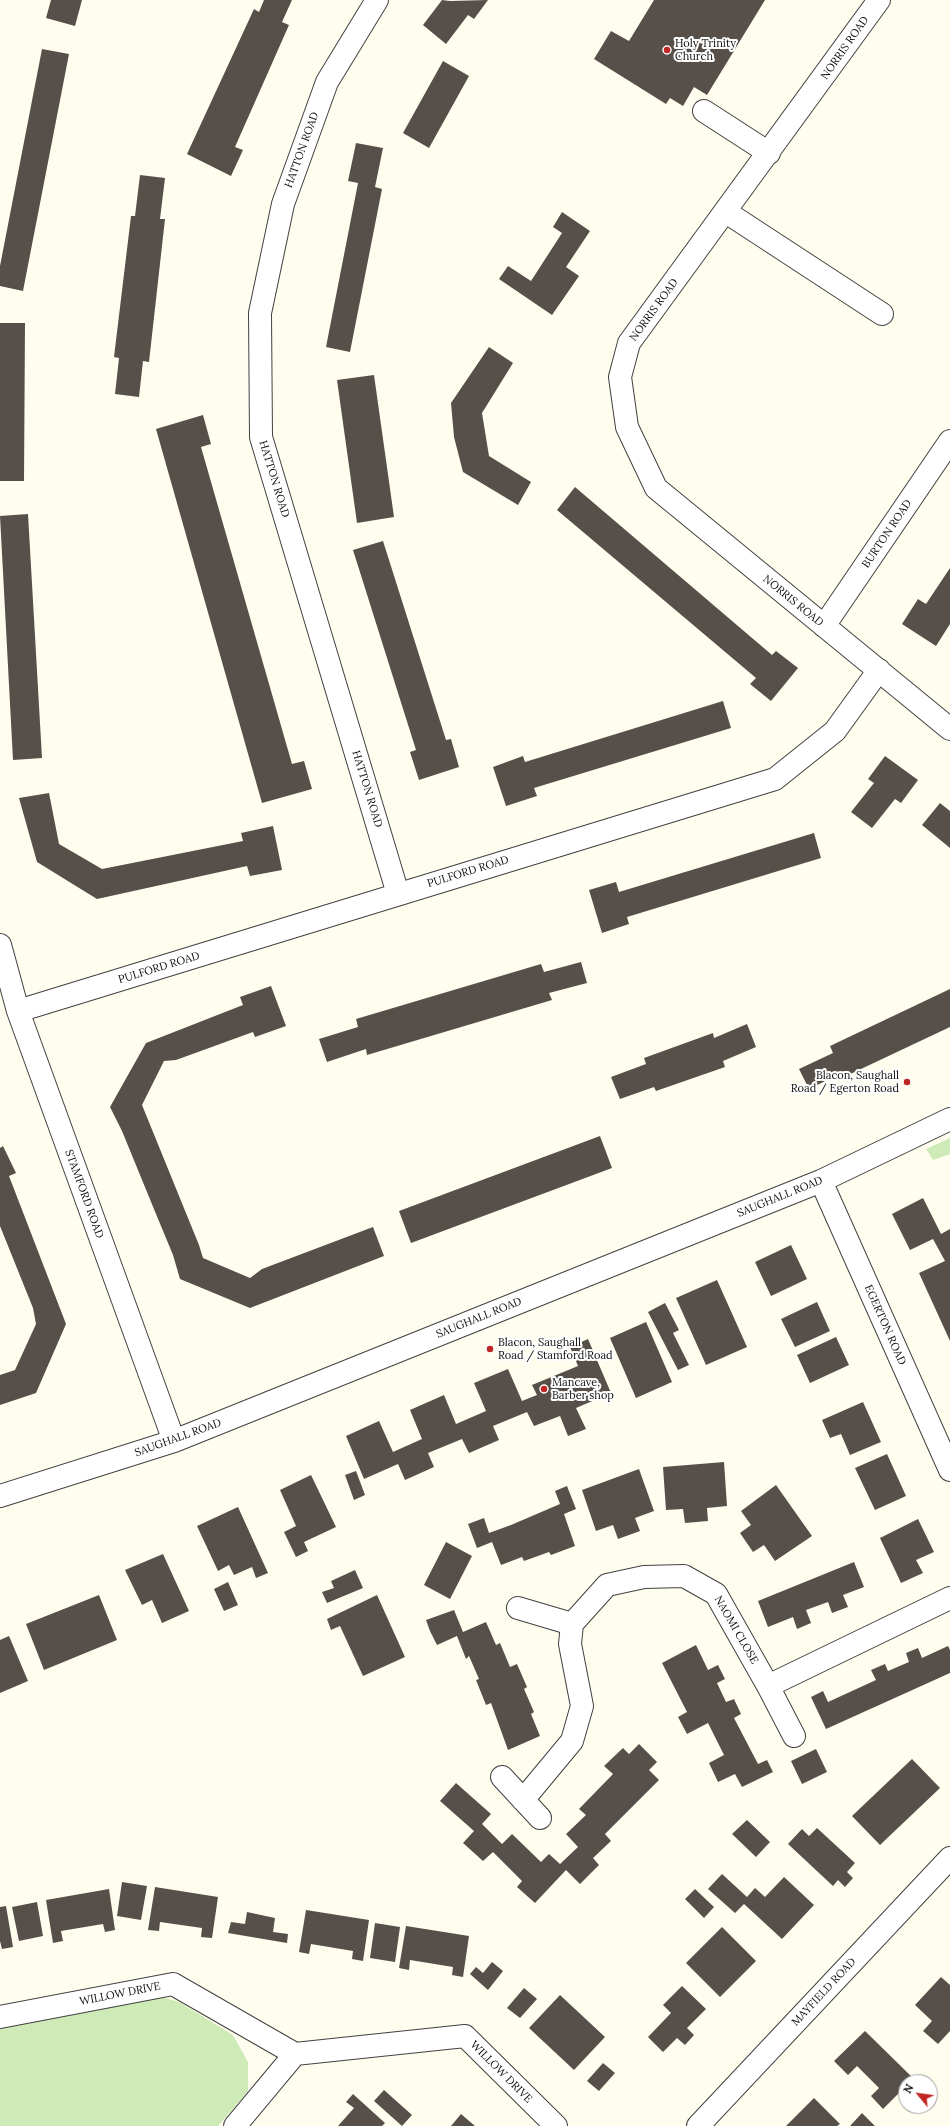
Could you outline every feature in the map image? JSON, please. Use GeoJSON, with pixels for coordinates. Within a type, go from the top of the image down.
{"type":"FeatureCollection","features":[{"type":"Feature","properties":{"kind":"street","name":"HATTON ROAD"},"geometry":{"type":"LineString","coordinates":[[377,0],[327,82],[283,204],[260,313],[261,437],[398,894]]}},
{"type":"Feature","properties":{"kind":"street","name":"NORRIS ROAD"},"geometry":{"type":"LineString","coordinates":[[879,0],[726,212],[629,343],[620,377],[627,427],[656,488],[949,728]]}},
{"type":"Feature","properties":{"kind":"street"},"geometry":{"type":"LineString","coordinates":[[704,111],[769,153]]}},
{"type":"Feature","properties":{"kind":"street"},"geometry":{"type":"LineString","coordinates":[[726,212],[882,314]]}},
{"type":"Feature","properties":{"kind":"street","name":"BURTON ROAD"},"geometry":{"type":"LineString","coordinates":[[824,626],[950,441]]}},
{"type":"Feature","properties":{"kind":"street","name":"PULFORD ROAD"},"geometry":{"type":"LineString","coordinates":[[18,1011],[775,779],[834,731],[879,670]]}},
{"type":"Feature","properties":{"kind":"street","name":"STAMFORD ROAD"},"geometry":{"type":"LineString","coordinates":[[0,945],[18,1011],[174,1441]]}},
{"type":"Feature","properties":{"kind":"street","name":"SAUGHALL ROAD"},"geometry":{"type":"LineString","coordinates":[[0,1496],[174,1441],[821,1181],[950,1119]]}},
{"type":"Feature","properties":{"kind":"street","name":"EGERTON ROAD"},"geometry":{"type":"LineString","coordinates":[[821,1181],[950,1470]]}},
{"type":"Feature","properties":{"kind":"street","name":"NAOMI CLOSE"},"geometry":{"type":"LineString","coordinates":[[572,1624],[606,1585],[644,1577],[684,1576],[716,1594],[768,1686],[794,1736]]}},
{"type":"Feature","properties":{"kind":"street"},"geometry":{"type":"LineString","coordinates":[[768,1686],[950,1598]]}},
{"type":"Feature","properties":{"kind":"street"},"geometry":{"type":"LineString","coordinates":[[518,1608],[572,1624],[570,1644],[582,1706],[572,1741],[523,1800]]}},
{"type":"Feature","properties":{"kind":"street"},"geometry":{"type":"LineString","coordinates":[[502,1777],[540,1818]]}},
{"type":"Feature","properties":{"kind":"street","name":"MAYFIELD ROAD"},"geometry":{"type":"LineString","coordinates":[[698,2126],[950,1858]]}},
{"type":"Feature","properties":{"kind":"street","name":"WILLOW DRIVE"},"geometry":{"type":"LineString","coordinates":[[0,2017],[173,1984],[295,2054],[465,2036],[556,2126]]}},
{"type":"Feature","properties":{"kind":"street"},"geometry":{"type":"LineString","coordinates":[[235,2126],[295,2054]]}},
{"type":"Feature","properties":{"kind":"green space"},"geometry":{"type":"Polygon","coordinates":[[[950,1138],[950,1154],[933,1160],[926,1149],[950,1138]]]}},
{"type":"Feature","properties":{"kind":"green space"},"geometry":{"type":"Polygon","coordinates":[[[162,1997],[179,2002],[233,2035],[248,2062],[248,2091],[218,2126],[0,2126],[0,2027],[162,1997]]]}},
{"type":"Feature","properties":{"kind":"building"},"geometry":{"type":"Polygon","coordinates":[[[51,0],[82,0],[75,26],[46,18],[51,0]]]}},
{"type":"Feature","properties":{"kind":"building"},"geometry":{"type":"Polygon","coordinates":[[[264,0],[292,0],[282,22],[289,25],[235,147],[243,150],[231,176],[187,154],[254,9],[259,12],[264,0]]]}},
{"type":"Feature","properties":{"kind":"building"},"geometry":{"type":"Polygon","coordinates":[[[442,0],[488,0],[474,19],[468,15],[446,44],[423,25],[442,0]]]}},
{"type":"Feature","properties":{"kind":"building","name":"Holy Trinity Church"},"geometry":{"type":"Polygon","coordinates":[[[654,0],[765,0],[707,95],[694,87],[683,106],[670,98],[666,104],[594,59],[611,31],[629,41],[654,0]]]}},
{"type":"Feature","properties":{"kind":"building"},"geometry":{"type":"Polygon","coordinates":[[[42,49],[69,54],[23,291],[0,286],[0,266],[42,49]]]}},
{"type":"Feature","properties":{"kind":"building"},"geometry":{"type":"Polygon","coordinates":[[[443,61],[469,76],[429,148],[403,133],[443,61]]]}},
{"type":"Feature","properties":{"kind":"building"},"geometry":{"type":"Polygon","coordinates":[[[356,143],[383,148],[375,187],[382,189],[350,352],[326,347],[358,183],[348,181],[356,143]]]}},
{"type":"Feature","properties":{"kind":"building"},"geometry":{"type":"Polygon","coordinates":[[[140,175],[165,178],[160,219],[165,219],[149,362],[143,361],[139,397],[115,394],[119,358],[114,357],[131,216],[135,216],[140,175]]]}},
{"type":"Feature","properties":{"kind":"building"},"geometry":{"type":"Polygon","coordinates":[[[562,212],[590,231],[566,267],[579,276],[552,315],[499,279],[508,266],[531,281],[562,233],[553,227],[562,212]]]}},
{"type":"Feature","properties":{"kind":"building"},"geometry":{"type":"Polygon","coordinates":[[[0,323],[25,323],[24,481],[0,481],[0,323]]]}},
{"type":"Feature","properties":{"kind":"building"},"geometry":{"type":"Polygon","coordinates":[[[489,347],[513,363],[482,413],[489,456],[531,482],[518,505],[463,472],[454,437],[451,403],[489,347]]]}},
{"type":"Feature","properties":{"kind":"building"},"geometry":{"type":"Polygon","coordinates":[[[374,375],[394,517],[357,523],[337,380],[374,375]]]}},
{"type":"Feature","properties":{"kind":"building"},"geometry":{"type":"Polygon","coordinates":[[[203,415],[211,444],[201,447],[292,764],[304,761],[312,789],[262,803],[156,429],[203,415]]]}},
{"type":"Feature","properties":{"kind":"building"},"geometry":{"type":"Polygon","coordinates":[[[575,487],[772,655],[776,651],[798,668],[771,701],[750,684],[756,678],[557,510],[575,487]]]}},
{"type":"Feature","properties":{"kind":"building"},"geometry":{"type":"Polygon","coordinates":[[[28,514],[42,758],[13,760],[0,516],[28,514]]]}},
{"type":"Feature","properties":{"kind":"building"},"geometry":{"type":"Polygon","coordinates":[[[383,541],[446,740],[451,739],[459,767],[419,780],[410,752],[416,750],[353,550],[383,541]]]}},
{"type":"Feature","properties":{"kind":"building"},"geometry":{"type":"Polygon","coordinates":[[[950,568],[950,624],[936,646],[902,624],[918,599],[926,604],[950,568]]]}},
{"type":"Feature","properties":{"kind":"building"},"geometry":{"type":"Polygon","coordinates":[[[723,701],[731,728],[534,788],[537,796],[506,806],[493,767],[523,756],[525,762],[723,701]]]}},
{"type":"Feature","properties":{"kind":"building"},"geometry":{"type":"Polygon","coordinates":[[[885,756],[918,780],[901,803],[895,799],[872,828],[851,812],[874,783],[868,779],[885,756]]]}},
{"type":"Feature","properties":{"kind":"building"},"geometry":{"type":"Polygon","coordinates":[[[49,793],[59,844],[102,869],[243,841],[241,833],[273,826],[282,870],[250,876],[247,866],[97,899],[37,862],[19,798],[49,793]]]}},
{"type":"Feature","properties":{"kind":"building"},"geometry":{"type":"Polygon","coordinates":[[[940,803],[950,811],[950,848],[922,825],[940,803]]]}},
{"type":"Feature","properties":{"kind":"building"},"geometry":{"type":"Polygon","coordinates":[[[814,833],[821,858],[627,917],[629,924],[602,933],[589,890],[616,882],[619,892],[814,833]]]}},
{"type":"Feature","properties":{"kind":"building"},"geometry":{"type":"Polygon","coordinates":[[[581,962],[587,983],[549,993],[552,1000],[367,1055],[366,1049],[327,1062],[319,1039],[358,1027],[356,1019],[541,964],[544,972],[581,962]]]}},
{"type":"Feature","properties":{"kind":"building"},"geometry":{"type":"Polygon","coordinates":[[[271,986],[286,1026],[255,1037],[253,1032],[176,1060],[164,1061],[142,1105],[203,1258],[250,1278],[262,1269],[373,1227],[384,1256],[250,1308],[180,1279],[173,1255],[122,1131],[110,1107],[146,1043],[243,1005],[240,997],[271,986]]]}},
{"type":"Feature","properties":{"kind":"building"},"geometry":{"type":"Polygon","coordinates":[[[950,989],[950,1027],[844,1077],[842,1073],[809,1089],[799,1069],[833,1053],[830,1046],[950,989]]]}},
{"type":"Feature","properties":{"kind":"building"},"geometry":{"type":"Polygon","coordinates":[[[747,1024],[756,1047],[723,1061],[725,1067],[656,1091],[654,1087],[620,1099],[611,1077],[646,1064],[644,1058],[713,1033],[714,1038],[747,1024]]]}},
{"type":"Feature","properties":{"kind":"building"},"geometry":{"type":"Polygon","coordinates":[[[600,1136],[612,1168],[411,1243],[399,1211],[600,1136]]]}},
{"type":"Feature","properties":{"kind":"building"},"geometry":{"type":"Polygon","coordinates":[[[3,1146],[16,1173],[9,1176],[66,1324],[36,1393],[0,1405],[0,1375],[15,1370],[36,1324],[33,1308],[0,1226],[0,1148],[3,1146]]]}},
{"type":"Feature","properties":{"kind":"building"},"geometry":{"type":"Polygon","coordinates":[[[923,1198],[941,1234],[950,1229],[950,1341],[919,1273],[945,1261],[933,1239],[910,1250],[892,1214],[923,1198]]]}},
{"type":"Feature","properties":{"kind":"building"},"geometry":{"type":"Polygon","coordinates":[[[791,1245],[807,1279],[771,1296],[755,1262],[791,1245]]]}},
{"type":"Feature","properties":{"kind":"building"},"geometry":{"type":"Polygon","coordinates":[[[717,1280],[747,1347],[706,1365],[676,1298],[717,1280]]]}},
{"type":"Feature","properties":{"kind":"building"},"geometry":{"type":"Polygon","coordinates":[[[817,1302],[830,1331],[795,1347],[781,1319],[817,1302]]]}},
{"type":"Feature","properties":{"kind":"building"},"geometry":{"type":"Polygon","coordinates":[[[665,1303],[679,1330],[673,1333],[689,1365],[678,1370],[648,1312],[665,1303]]]}},
{"type":"Feature","properties":{"kind":"building"},"geometry":{"type":"Polygon","coordinates":[[[646,1322],[672,1382],[636,1398],[610,1338],[646,1322]]]}},
{"type":"Feature","properties":{"kind":"building"},"geometry":{"type":"Polygon","coordinates":[[[836,1337],[849,1365],[810,1383],[797,1355],[836,1337]]]}},
{"type":"Feature","properties":{"kind":"building"},"geometry":{"type":"Polygon","coordinates":[[[588,1339],[611,1393],[576,1408],[586,1429],[568,1436],[560,1416],[534,1426],[527,1412],[493,1426],[499,1440],[469,1453],[462,1439],[428,1453],[434,1467],[405,1480],[398,1464],[364,1479],[346,1436],[379,1421],[393,1452],[422,1439],[410,1410],[444,1395],[456,1424],[486,1411],[474,1383],[508,1369],[522,1401],[537,1395],[532,1385],[578,1366],[570,1347],[588,1339]]]}},
{"type":"Feature","properties":{"kind":"building"},"geometry":{"type":"Polygon","coordinates":[[[863,1402],[881,1442],[850,1455],[841,1434],[830,1438],[822,1420],[863,1402]]]}},
{"type":"Feature","properties":{"kind":"building"},"geometry":{"type":"Polygon","coordinates":[[[887,1454],[906,1496],[875,1510],[855,1468],[887,1454]]]}},
{"type":"Feature","properties":{"kind":"building"},"geometry":{"type":"Polygon","coordinates":[[[724,1462],[727,1506],[707,1508],[708,1521],[685,1523],[683,1509],[666,1510],[663,1467],[724,1462]]]}},
{"type":"Feature","properties":{"kind":"building"},"geometry":{"type":"Polygon","coordinates":[[[639,1469],[654,1511],[635,1518],[640,1531],[618,1539],[613,1525],[596,1531],[582,1490],[639,1469]]]}},
{"type":"Feature","properties":{"kind":"building"},"geometry":{"type":"Polygon","coordinates":[[[356,1471],[365,1495],[354,1500],[345,1475],[356,1471]]]}},
{"type":"Feature","properties":{"kind":"building"},"geometry":{"type":"Polygon","coordinates":[[[311,1475],[336,1527],[304,1542],[308,1551],[296,1557],[284,1532],[296,1526],[280,1490],[311,1475]]]}},
{"type":"Feature","properties":{"kind":"building"},"geometry":{"type":"Polygon","coordinates":[[[776,1485],[812,1536],[775,1561],[764,1545],[753,1552],[740,1533],[751,1525],[741,1511],[776,1485]]]}},
{"type":"Feature","properties":{"kind":"building"},"geometry":{"type":"Polygon","coordinates":[[[567,1486],[576,1509],[564,1514],[575,1546],[551,1555],[549,1552],[524,1561],[522,1557],[501,1565],[492,1542],[477,1548],[468,1524],[484,1518],[489,1533],[511,1525],[560,1504],[555,1491],[567,1486]]]}},
{"type":"Feature","properties":{"kind":"building"},"geometry":{"type":"Polygon","coordinates":[[[238,1507],[268,1573],[256,1578],[252,1567],[234,1575],[229,1565],[218,1571],[197,1526],[238,1507]]]}},
{"type":"Feature","properties":{"kind":"building"},"geometry":{"type":"Polygon","coordinates":[[[918,1519],[934,1552],[916,1560],[923,1573],[901,1583],[880,1538],[918,1519]]]}},
{"type":"Feature","properties":{"kind":"building"},"geometry":{"type":"Polygon","coordinates":[[[446,1542],[472,1556],[450,1599],[424,1585],[446,1542]]]}},
{"type":"Feature","properties":{"kind":"building"},"geometry":{"type":"Polygon","coordinates":[[[163,1554],[189,1611],[162,1623],[152,1600],[142,1605],[125,1570],[163,1554]]]}},
{"type":"Feature","properties":{"kind":"building"},"geometry":{"type":"Polygon","coordinates":[[[854,1562],[864,1587],[843,1595],[848,1607],[832,1613],[828,1602],[806,1610],[811,1623],[797,1629],[793,1617],[768,1627],[758,1601],[854,1562]]]}},
{"type":"Feature","properties":{"kind":"building"},"geometry":{"type":"Polygon","coordinates":[[[355,1570],[363,1588],[327,1603],[322,1592],[334,1588],[331,1581],[355,1570]]]}},
{"type":"Feature","properties":{"kind":"building"},"geometry":{"type":"Polygon","coordinates":[[[228,1582],[238,1605],[224,1611],[214,1589],[228,1582]]]}},
{"type":"Feature","properties":{"kind":"building"},"geometry":{"type":"Polygon","coordinates":[[[99,1595],[117,1640],[44,1670],[26,1624],[99,1595]]]}},
{"type":"Feature","properties":{"kind":"building"},"geometry":{"type":"Polygon","coordinates":[[[377,1595],[405,1657],[363,1676],[340,1626],[331,1630],[327,1619],[377,1595]]]}},
{"type":"Feature","properties":{"kind":"building"},"geometry":{"type":"Polygon","coordinates":[[[454,1610],[463,1632],[486,1622],[496,1645],[500,1643],[510,1667],[517,1664],[527,1687],[524,1689],[534,1712],[531,1714],[540,1736],[508,1750],[491,1703],[486,1705],[476,1680],[479,1679],[469,1656],[466,1659],[457,1636],[437,1645],[430,1631],[426,1620],[454,1610]]]}},
{"type":"Feature","properties":{"kind":"building"},"geometry":{"type":"Polygon","coordinates":[[[9,1636],[28,1681],[0,1693],[0,1640],[9,1636]]]}},
{"type":"Feature","properties":{"kind":"building"},"geometry":{"type":"Polygon","coordinates":[[[696,1645],[708,1670],[718,1665],[725,1679],[717,1683],[726,1702],[734,1699],[741,1714],[734,1718],[758,1764],[767,1760],[773,1772],[742,1787],[735,1774],[718,1782],[709,1763],[724,1755],[708,1723],[687,1734],[678,1717],[687,1712],[662,1663],[696,1645]]]}},
{"type":"Feature","properties":{"kind":"building"},"geometry":{"type":"Polygon","coordinates":[[[948,1646],[950,1650],[950,1673],[826,1729],[811,1697],[823,1691],[828,1702],[876,1680],[871,1670],[885,1664],[888,1671],[909,1662],[906,1653],[918,1648],[922,1658],[948,1646]]]}},
{"type":"Feature","properties":{"kind":"building"},"geometry":{"type":"Polygon","coordinates":[[[639,1744],[657,1762],[649,1770],[659,1780],[605,1834],[611,1841],[593,1858],[599,1865],[580,1884],[566,1870],[535,1903],[517,1887],[522,1881],[493,1852],[483,1861],[463,1843],[474,1831],[440,1801],[456,1783],[491,1814],[482,1824],[502,1844],[512,1834],[541,1862],[549,1854],[560,1864],[578,1847],[566,1834],[586,1815],[579,1809],[613,1774],[604,1766],[623,1748],[629,1754],[639,1744]]]}},
{"type":"Feature","properties":{"kind":"building"},"geometry":{"type":"Polygon","coordinates":[[[816,1749],[827,1772],[802,1784],[791,1761],[816,1749]]]}},
{"type":"Feature","properties":{"kind":"building"},"geometry":{"type":"Polygon","coordinates":[[[912,1759],[940,1788],[880,1845],[852,1816],[912,1759]]]}},
{"type":"Feature","properties":{"kind":"building"},"geometry":{"type":"Polygon","coordinates":[[[747,1820],[770,1842],[756,1857],[732,1834],[747,1820]]]}},
{"type":"Feature","properties":{"kind":"building"},"geometry":{"type":"Polygon","coordinates":[[[817,1828],[855,1863],[847,1872],[853,1878],[845,1887],[838,1880],[833,1886],[788,1844],[802,1829],[809,1836],[817,1828]]]}},
{"type":"Feature","properties":{"kind":"building"},"geometry":{"type":"Polygon","coordinates":[[[722,1874],[747,1897],[755,1888],[765,1897],[784,1877],[814,1905],[782,1939],[744,1904],[735,1913],[708,1889],[722,1874]]]}},
{"type":"Feature","properties":{"kind":"building"},"geometry":{"type":"Polygon","coordinates":[[[122,1882],[147,1886],[141,1920],[117,1916],[122,1882]]]}},
{"type":"Feature","properties":{"kind":"building"},"geometry":{"type":"Polygon","coordinates":[[[155,1887],[218,1897],[212,1938],[201,1937],[202,1928],[160,1922],[159,1931],[148,1930],[155,1887]]]}},
{"type":"Feature","properties":{"kind":"building"},"geometry":{"type":"Polygon","coordinates":[[[109,1889],[115,1930],[105,1932],[103,1924],[61,1931],[63,1941],[53,1943],[46,1900],[109,1889]]]}},
{"type":"Feature","properties":{"kind":"building"},"geometry":{"type":"Polygon","coordinates":[[[695,1889],[714,1907],[704,1918],[685,1899],[695,1889]]]}},
{"type":"Feature","properties":{"kind":"building"},"geometry":{"type":"Polygon","coordinates":[[[37,1902],[43,1936],[19,1941],[12,1907],[37,1902]]]}},
{"type":"Feature","properties":{"kind":"building"},"geometry":{"type":"Polygon","coordinates":[[[6,1906],[13,1947],[2,1949],[0,1941],[0,1907],[6,1906]]]}},
{"type":"Feature","properties":{"kind":"building"},"geometry":{"type":"Polygon","coordinates":[[[306,1910],[369,1920],[363,1961],[352,1959],[353,1951],[311,1944],[309,1954],[299,1952],[306,1910]]]}},
{"type":"Feature","properties":{"kind":"building"},"geometry":{"type":"Polygon","coordinates":[[[247,1912],[275,1918],[273,1932],[288,1934],[287,1943],[228,1933],[231,1922],[245,1924],[247,1912]]]}},
{"type":"Feature","properties":{"kind":"building"},"geometry":{"type":"Polygon","coordinates":[[[375,1923],[400,1927],[395,1962],[370,1958],[375,1923]]]}},
{"type":"Feature","properties":{"kind":"building"},"geometry":{"type":"Polygon","coordinates":[[[406,1926],[469,1936],[463,1977],[452,1975],[453,1967],[410,1960],[409,1970],[399,1968],[406,1926]]]}},
{"type":"Feature","properties":{"kind":"building"},"geometry":{"type":"Polygon","coordinates":[[[722,1927],[756,1961],[720,1997],[686,1963],[722,1927]]]}},
{"type":"Feature","properties":{"kind":"building"},"geometry":{"type":"Polygon","coordinates":[[[492,1962],[503,1971],[488,1990],[470,1974],[476,1967],[483,1973],[492,1962]]]}},
{"type":"Feature","properties":{"kind":"building"},"geometry":{"type":"Polygon","coordinates":[[[941,1977],[950,1985],[950,2031],[938,2044],[923,2031],[932,2021],[915,2005],[941,1977]]]}},
{"type":"Feature","properties":{"kind":"building"},"geometry":{"type":"Polygon","coordinates":[[[682,1986],[706,2009],[687,2028],[694,2035],[685,2045],[677,2038],[663,2052],[648,2037],[671,2013],[663,2005],[682,1986]]]}},
{"type":"Feature","properties":{"kind":"building"},"geometry":{"type":"Polygon","coordinates":[[[524,1988],[537,1999],[520,2018],[507,2008],[524,1988]]]}},
{"type":"Feature","properties":{"kind":"building"},"geometry":{"type":"Polygon","coordinates":[[[560,1995],[605,2037],[574,2070],[529,2028],[560,1995]]]}},
{"type":"Feature","properties":{"kind":"building"},"geometry":{"type":"Polygon","coordinates":[[[865,2031],[909,2074],[898,2074],[898,2094],[883,2109],[871,2096],[879,2088],[857,2066],[848,2075],[834,2061],[865,2031]]]}},
{"type":"Feature","properties":{"kind":"building"},"geometry":{"type":"Polygon","coordinates":[[[603,2063],[615,2073],[599,2091],[587,2081],[603,2063]]]}},
{"type":"Feature","properties":{"kind":"building"},"geometry":{"type":"Polygon","coordinates":[[[384,2090],[412,2115],[402,2126],[374,2101],[384,2090]]]}},
{"type":"Feature","properties":{"kind":"building"},"geometry":{"type":"Polygon","coordinates":[[[353,2094],[385,2123],[382,2126],[338,2126],[354,2108],[346,2102],[353,2094]]]}},
{"type":"Feature","properties":{"kind":"building"},"geometry":{"type":"Polygon","coordinates":[[[814,2098],[840,2124],[837,2126],[786,2126],[814,2098]]]}},
{"type":"Feature","properties":{"kind":"building"},"geometry":{"type":"Polygon","coordinates":[[[862,2113],[875,2126],[850,2126],[862,2113]]]}},
{"type":"Feature","properties":{"kind":"building"},"geometry":{"type":"Polygon","coordinates":[[[461,2114],[475,2126],[451,2126],[461,2114]]]}},
{"type":"Feature","properties":{"kind":"place","name":"Holy Trinity Church"},"geometry":{"type":"Point","coordinates":[667,50]}},
{"type":"Feature","properties":{"kind":"place","name":"Blacon, Saughall Road / Egerton Road"},"geometry":{"type":"Point","coordinates":[907,1082]}},
{"type":"Feature","properties":{"kind":"place","name":"Blacon, Saughall Road / Stamford Road"},"geometry":{"type":"Point","coordinates":[490,1349]}},
{"type":"Feature","properties":{"kind":"place","name":"Mancave, Barber shop"},"geometry":{"type":"Point","coordinates":[544,1389]}}]}
